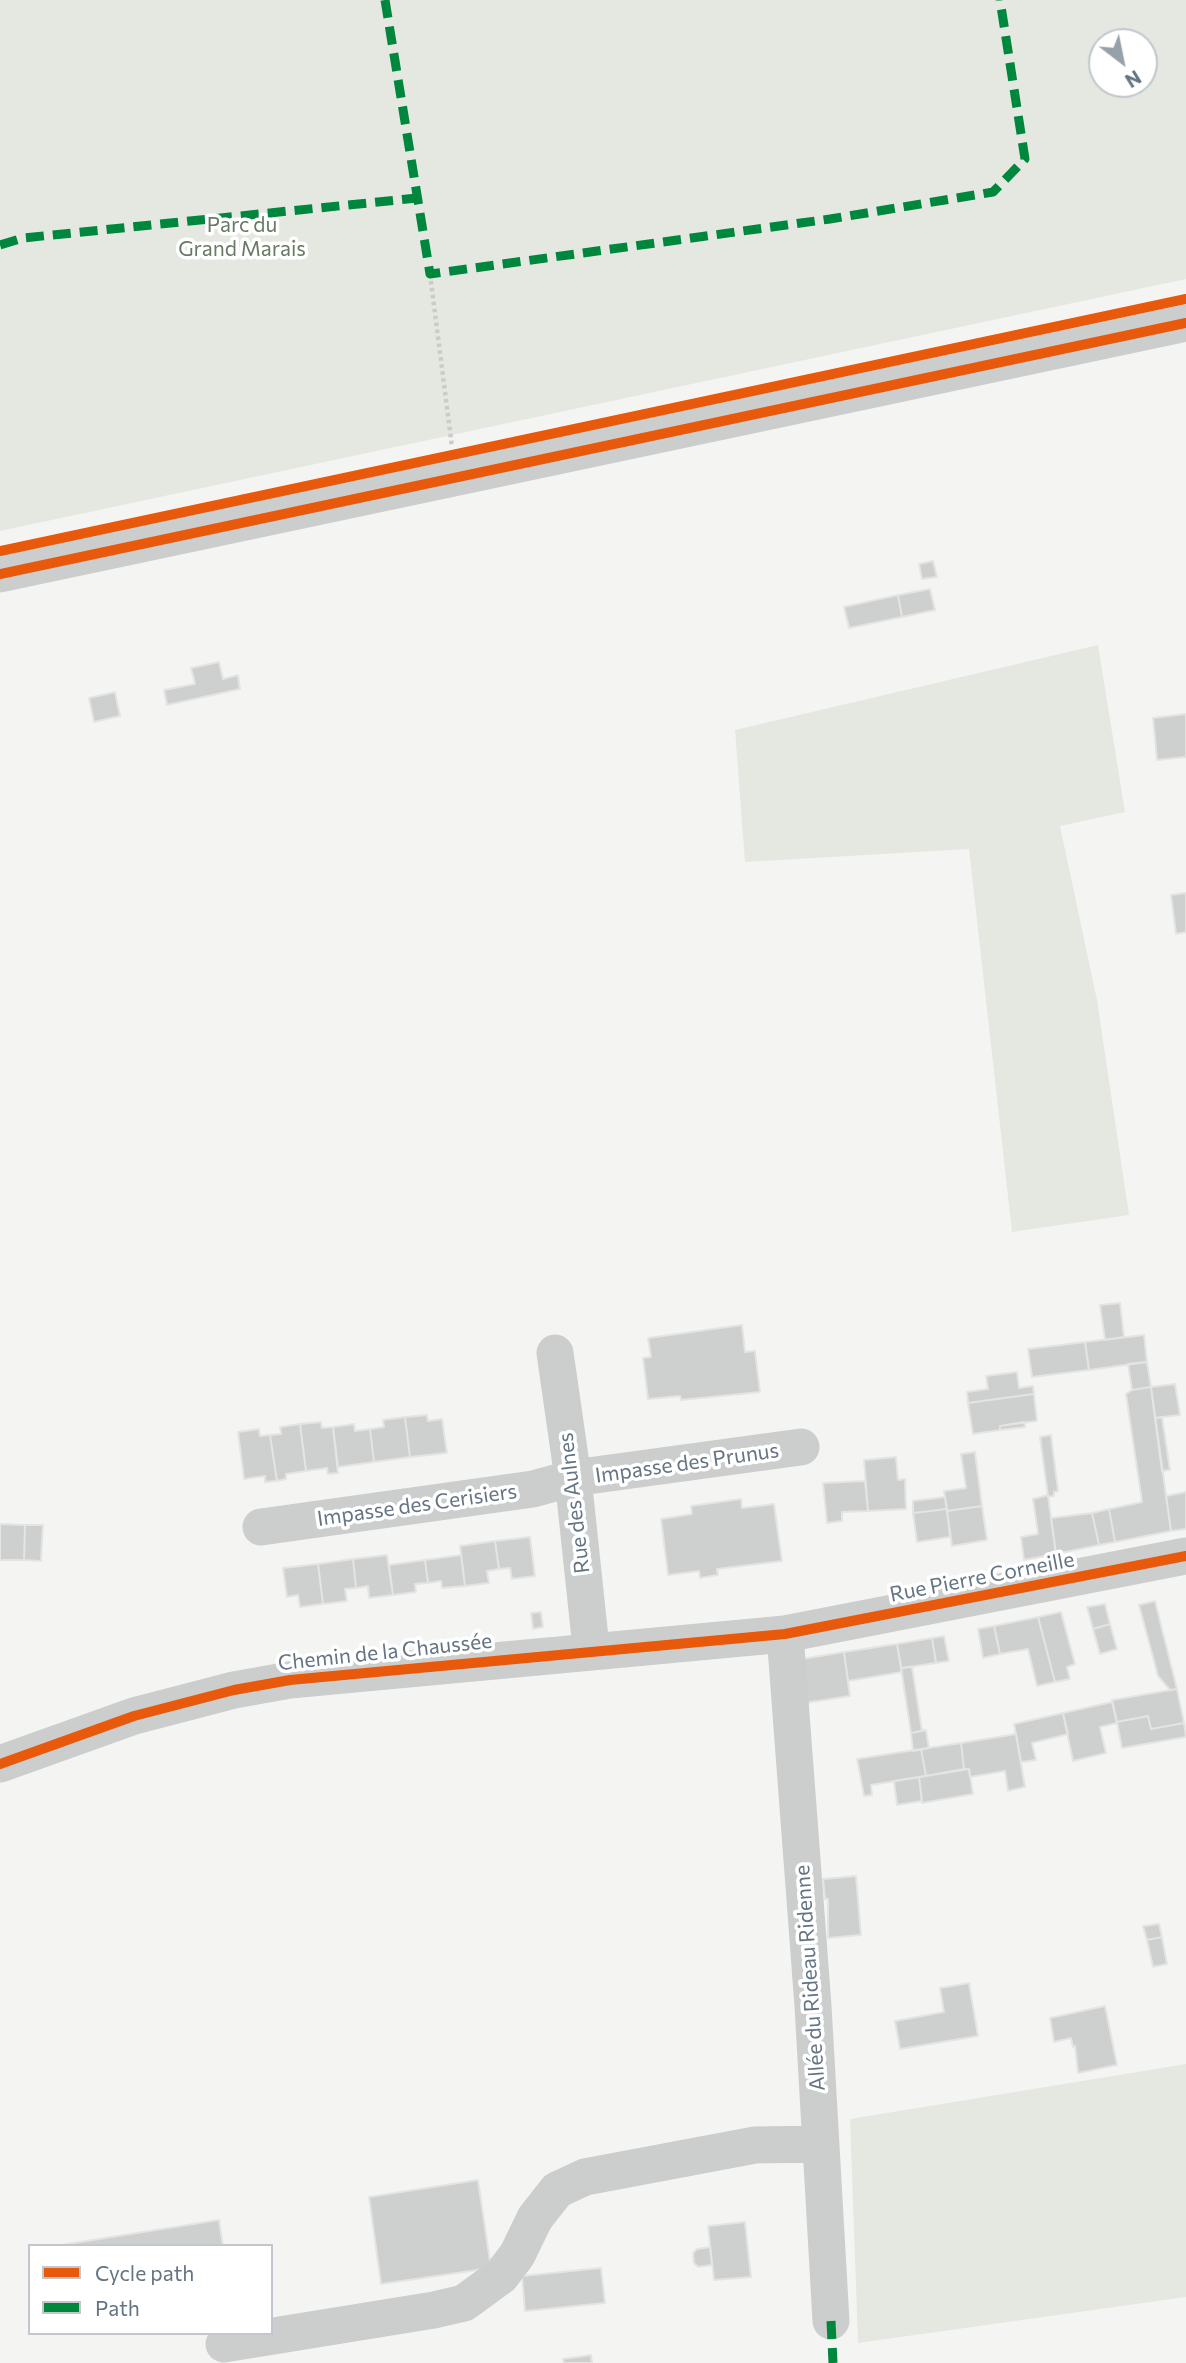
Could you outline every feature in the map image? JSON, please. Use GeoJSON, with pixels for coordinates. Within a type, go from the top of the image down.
{"type":"FeatureCollection","features":[{"type":"Feature","properties":{"kind":"street"},"geometry":{"type":"LineString","coordinates":[[0,574],[1186,323]]}},
{"type":"Feature","properties":{"kind":"street","name":"Rue des Aulnes"},"geometry":{"type":"LineString","coordinates":[[555,1353],[573,1478],[590,1638],[595,1651]]}},
{"type":"Feature","properties":{"kind":"street","name":"Impasse des Prunus"},"geometry":{"type":"LineString","coordinates":[[573,1478],[801,1447]]}},
{"type":"Feature","properties":{"kind":"street","name":"Impasse des Cerisiers"},"geometry":{"type":"LineString","coordinates":[[261,1527],[533,1489],[573,1478]]}},
{"type":"Feature","properties":{"kind":"street","name":"Rue Pierre Corneille"},"geometry":{"type":"LineString","coordinates":[[785,1634],[1186,1556]]}},
{"type":"Feature","properties":{"kind":"street","name":"Chemin de la Chaussée"},"geometry":{"type":"LineString","coordinates":[[0,1764],[134,1716],[234,1690],[339,1674],[785,1634]]}},
{"type":"Feature","properties":{"kind":"street","name":"Allée du Rideau Ridenne"},"geometry":{"type":"LineString","coordinates":[[785,1634],[813,2006],[831,2321]]}},
{"type":"Feature","properties":{"kind":"street"},"geometry":{"type":"LineString","coordinates":[[224,2344],[434,2311],[464,2303],[501,2276],[517,2255],[535,2218],[557,2190],[585,2177],[755,2145],[821,2144]]}},
{"type":"Feature","properties":{"kind":"path"},"geometry":{"type":"LineString","coordinates":[[430,274],[456,477]]}},
{"type":"Feature","properties":{"kind":"green space","name":"Parc du Grand Marais"},"geometry":{"type":"Polygon","coordinates":[[[0,0],[1186,0],[1186,279],[0,531],[0,0]]]}},
{"type":"Feature","properties":{"kind":"green space"},"geometry":{"type":"Polygon","coordinates":[[[1098,645],[1125,812],[1060,826],[1097,1000],[1129,1215],[1012,1232],[969,849],[745,862],[735,730],[1098,645]]]}},
{"type":"Feature","properties":{"kind":"green space"},"geometry":{"type":"Polygon","coordinates":[[[1186,2064],[1186,2297],[858,2343],[850,2119],[1186,2064]]]}},
{"type":"Feature","properties":{"kind":"building"},"geometry":{"type":"Polygon","coordinates":[[[933,561],[937,577],[922,579],[919,564],[933,561]]]}},
{"type":"Feature","properties":{"kind":"building"},"geometry":{"type":"Polygon","coordinates":[[[930,589],[935,610],[902,617],[898,595],[930,589]]]}},
{"type":"Feature","properties":{"kind":"building"},"geometry":{"type":"Polygon","coordinates":[[[898,595],[902,617],[849,628],[844,607],[898,595]]]}},
{"type":"Feature","properties":{"kind":"building"},"geometry":{"type":"Polygon","coordinates":[[[219,662],[223,679],[238,675],[240,689],[167,705],[164,690],[195,684],[191,668],[219,662]]]}},
{"type":"Feature","properties":{"kind":"building"},"geometry":{"type":"Polygon","coordinates":[[[115,692],[120,716],[94,722],[89,698],[115,692]]]}},
{"type":"Feature","properties":{"kind":"building"},"geometry":{"type":"Polygon","coordinates":[[[1186,714],[1186,757],[1157,760],[1153,718],[1186,714]]]}},
{"type":"Feature","properties":{"kind":"building"},"geometry":{"type":"Polygon","coordinates":[[[1186,893],[1186,932],[1176,934],[1171,895],[1186,893]]]}},
{"type":"Feature","properties":{"kind":"building"},"geometry":{"type":"Polygon","coordinates":[[[1120,1303],[1124,1337],[1105,1340],[1100,1305],[1120,1303]]]}},
{"type":"Feature","properties":{"kind":"building"},"geometry":{"type":"Polygon","coordinates":[[[742,1325],[745,1352],[755,1351],[760,1392],[681,1400],[680,1396],[648,1399],[643,1358],[651,1357],[648,1338],[742,1325]]]}},
{"type":"Feature","properties":{"kind":"building"},"geometry":{"type":"Polygon","coordinates":[[[1144,1335],[1147,1362],[1089,1370],[1085,1342],[1144,1335]]]}},
{"type":"Feature","properties":{"kind":"building"},"geometry":{"type":"Polygon","coordinates":[[[1085,1342],[1089,1370],[1032,1377],[1028,1349],[1085,1342]]]}},
{"type":"Feature","properties":{"kind":"building"},"geometry":{"type":"Polygon","coordinates":[[[1147,1362],[1151,1387],[1132,1390],[1128,1364],[1147,1362]]]}},
{"type":"Feature","properties":{"kind":"building"},"geometry":{"type":"Polygon","coordinates":[[[1017,1372],[1019,1388],[1033,1386],[1034,1394],[968,1403],[967,1392],[988,1389],[986,1376],[1017,1372]]]}},
{"type":"Feature","properties":{"kind":"building"},"geometry":{"type":"Polygon","coordinates":[[[1175,1384],[1180,1415],[1155,1418],[1151,1387],[1175,1384]]]}},
{"type":"Feature","properties":{"kind":"building"},"geometry":{"type":"Polygon","coordinates":[[[1151,1387],[1171,1531],[1115,1542],[1109,1509],[1142,1502],[1126,1394],[1132,1390],[1151,1387]]]}},
{"type":"Feature","properties":{"kind":"building"},"geometry":{"type":"Polygon","coordinates":[[[1034,1394],[1037,1421],[1000,1426],[1000,1430],[973,1434],[968,1403],[1034,1394]]]}},
{"type":"Feature","properties":{"kind":"building"},"geometry":{"type":"Polygon","coordinates":[[[427,1415],[428,1421],[442,1419],[447,1453],[410,1457],[405,1417],[427,1415]]]}},
{"type":"Feature","properties":{"kind":"building"},"geometry":{"type":"Polygon","coordinates":[[[405,1417],[410,1457],[374,1462],[370,1429],[384,1427],[383,1420],[405,1417]]]}},
{"type":"Feature","properties":{"kind":"building"},"geometry":{"type":"Polygon","coordinates":[[[1162,1417],[1170,1470],[1162,1471],[1155,1418],[1162,1417]]]}},
{"type":"Feature","properties":{"kind":"building"},"geometry":{"type":"Polygon","coordinates":[[[321,1422],[322,1428],[333,1427],[338,1473],[328,1474],[327,1468],[306,1471],[300,1424],[321,1422]]]}},
{"type":"Feature","properties":{"kind":"building"},"geometry":{"type":"Polygon","coordinates":[[[1024,1422],[1025,1427],[1000,1430],[1000,1426],[1024,1422]]]}},
{"type":"Feature","properties":{"kind":"building"},"geometry":{"type":"Polygon","coordinates":[[[300,1424],[306,1471],[286,1474],[286,1479],[277,1481],[270,1435],[281,1434],[280,1427],[300,1424]]]}},
{"type":"Feature","properties":{"kind":"building"},"geometry":{"type":"Polygon","coordinates":[[[354,1424],[355,1431],[370,1429],[374,1462],[338,1467],[333,1427],[354,1424]]]}},
{"type":"Feature","properties":{"kind":"building"},"geometry":{"type":"Polygon","coordinates":[[[259,1429],[260,1436],[270,1435],[277,1481],[265,1482],[265,1476],[244,1479],[238,1432],[259,1429]]]}},
{"type":"Feature","properties":{"kind":"building"},"geometry":{"type":"Polygon","coordinates":[[[1051,1435],[1058,1491],[1054,1492],[1054,1496],[1048,1497],[1040,1437],[1051,1435]]]}},
{"type":"Feature","properties":{"kind":"building"},"geometry":{"type":"Polygon","coordinates":[[[975,1452],[982,1506],[947,1511],[944,1491],[966,1488],[961,1454],[975,1452]]]}},
{"type":"Feature","properties":{"kind":"building"},"geometry":{"type":"Polygon","coordinates":[[[896,1457],[898,1480],[905,1479],[906,1509],[868,1511],[864,1460],[896,1457]]]}},
{"type":"Feature","properties":{"kind":"building"},"geometry":{"type":"Polygon","coordinates":[[[865,1481],[868,1511],[842,1512],[842,1521],[827,1523],[823,1483],[865,1481]]]}},
{"type":"Feature","properties":{"kind":"building"},"geometry":{"type":"Polygon","coordinates":[[[1186,1492],[1186,1529],[1171,1531],[1166,1496],[1186,1492]]]}},
{"type":"Feature","properties":{"kind":"building"},"geometry":{"type":"Polygon","coordinates":[[[1048,1495],[1056,1554],[1024,1560],[1021,1537],[1038,1534],[1033,1499],[1048,1495]]]}},
{"type":"Feature","properties":{"kind":"building"},"geometry":{"type":"Polygon","coordinates":[[[945,1497],[947,1509],[913,1513],[913,1501],[945,1497]]]}},
{"type":"Feature","properties":{"kind":"building"},"geometry":{"type":"Polygon","coordinates":[[[741,1499],[742,1508],[774,1504],[782,1561],[717,1569],[718,1575],[700,1578],[699,1571],[668,1575],[661,1519],[692,1514],[691,1506],[741,1499]]]}},
{"type":"Feature","properties":{"kind":"building"},"geometry":{"type":"Polygon","coordinates":[[[982,1506],[987,1540],[952,1546],[947,1511],[982,1506]]]}},
{"type":"Feature","properties":{"kind":"building"},"geometry":{"type":"Polygon","coordinates":[[[947,1509],[950,1537],[917,1542],[913,1513],[947,1509]]]}},
{"type":"Feature","properties":{"kind":"building"},"geometry":{"type":"Polygon","coordinates":[[[1109,1509],[1115,1542],[1099,1545],[1092,1513],[1109,1509]]]}},
{"type":"Feature","properties":{"kind":"building"},"geometry":{"type":"Polygon","coordinates":[[[1092,1513],[1099,1545],[1056,1554],[1051,1518],[1092,1513]]]}},
{"type":"Feature","properties":{"kind":"building"},"geometry":{"type":"Polygon","coordinates":[[[0,1524],[25,1525],[24,1560],[0,1560],[0,1524]]]}},
{"type":"Feature","properties":{"kind":"building"},"geometry":{"type":"Polygon","coordinates":[[[25,1525],[43,1525],[41,1561],[24,1560],[25,1525]]]}},
{"type":"Feature","properties":{"kind":"building"},"geometry":{"type":"Polygon","coordinates":[[[530,1537],[535,1576],[512,1579],[510,1568],[499,1569],[495,1541],[530,1537]]]}},
{"type":"Feature","properties":{"kind":"building"},"geometry":{"type":"Polygon","coordinates":[[[495,1541],[499,1569],[487,1571],[489,1583],[465,1586],[460,1546],[495,1541]]]}},
{"type":"Feature","properties":{"kind":"building"},"geometry":{"type":"Polygon","coordinates":[[[387,1555],[393,1595],[369,1598],[368,1586],[356,1588],[353,1559],[387,1555]]]}},
{"type":"Feature","properties":{"kind":"building"},"geometry":{"type":"Polygon","coordinates":[[[461,1555],[465,1586],[442,1588],[441,1581],[428,1583],[425,1560],[461,1555]]]}},
{"type":"Feature","properties":{"kind":"building"},"geometry":{"type":"Polygon","coordinates":[[[353,1559],[356,1588],[345,1589],[347,1601],[323,1604],[318,1564],[353,1559]]]}},
{"type":"Feature","properties":{"kind":"building"},"geometry":{"type":"Polygon","coordinates":[[[425,1560],[428,1583],[415,1584],[416,1592],[393,1595],[389,1565],[425,1560]]]}},
{"type":"Feature","properties":{"kind":"building"},"geometry":{"type":"Polygon","coordinates":[[[318,1564],[323,1604],[300,1607],[298,1595],[287,1597],[283,1568],[318,1564]]]}},
{"type":"Feature","properties":{"kind":"building"},"geometry":{"type":"Polygon","coordinates":[[[1155,1601],[1177,1689],[1170,1690],[1158,1676],[1139,1605],[1155,1601]]]}},
{"type":"Feature","properties":{"kind":"building"},"geometry":{"type":"Polygon","coordinates":[[[1105,1604],[1110,1624],[1093,1629],[1087,1607],[1105,1604]]]}},
{"type":"Feature","properties":{"kind":"building"},"geometry":{"type":"Polygon","coordinates":[[[541,1612],[543,1627],[533,1629],[531,1613],[541,1612]]]}},
{"type":"Feature","properties":{"kind":"building"},"geometry":{"type":"Polygon","coordinates":[[[1061,1612],[1075,1664],[1067,1667],[1070,1679],[1055,1682],[1038,1617],[1061,1612]]]}},
{"type":"Feature","properties":{"kind":"building"},"geometry":{"type":"Polygon","coordinates":[[[1038,1617],[1055,1682],[1037,1686],[1028,1649],[1000,1654],[994,1626],[1038,1617]]]}},
{"type":"Feature","properties":{"kind":"building"},"geometry":{"type":"Polygon","coordinates":[[[1110,1624],[1117,1649],[1100,1654],[1093,1629],[1110,1624]]]}},
{"type":"Feature","properties":{"kind":"building"},"geometry":{"type":"Polygon","coordinates":[[[994,1626],[1000,1654],[983,1658],[978,1629],[994,1626]]]}},
{"type":"Feature","properties":{"kind":"building"},"geometry":{"type":"Polygon","coordinates":[[[944,1636],[949,1661],[936,1663],[932,1638],[944,1636]]]}},
{"type":"Feature","properties":{"kind":"building"},"geometry":{"type":"Polygon","coordinates":[[[932,1638],[936,1663],[901,1668],[897,1644],[932,1638]]]}},
{"type":"Feature","properties":{"kind":"building"},"geometry":{"type":"Polygon","coordinates":[[[897,1644],[902,1672],[848,1681],[844,1652],[897,1644]]]}},
{"type":"Feature","properties":{"kind":"building"},"geometry":{"type":"Polygon","coordinates":[[[844,1652],[850,1696],[805,1703],[802,1659],[844,1652]]]}},
{"type":"Feature","properties":{"kind":"building"},"geometry":{"type":"Polygon","coordinates":[[[912,1667],[922,1731],[911,1733],[901,1668],[912,1667]]]}},
{"type":"Feature","properties":{"kind":"building"},"geometry":{"type":"Polygon","coordinates":[[[1177,1689],[1184,1723],[1151,1729],[1148,1716],[1117,1722],[1112,1700],[1177,1689]]]}},
{"type":"Feature","properties":{"kind":"building"},"geometry":{"type":"Polygon","coordinates":[[[1112,1702],[1117,1723],[1100,1727],[1106,1753],[1073,1761],[1063,1713],[1112,1702]]]}},
{"type":"Feature","properties":{"kind":"building"},"geometry":{"type":"Polygon","coordinates":[[[1063,1713],[1068,1734],[1032,1743],[1036,1760],[1021,1762],[1014,1724],[1063,1713]]]}},
{"type":"Feature","properties":{"kind":"building"},"geometry":{"type":"Polygon","coordinates":[[[1148,1716],[1151,1729],[1184,1723],[1186,1737],[1122,1748],[1117,1722],[1148,1716]]]}},
{"type":"Feature","properties":{"kind":"building"},"geometry":{"type":"Polygon","coordinates":[[[926,1730],[929,1748],[913,1751],[911,1733],[926,1730]]]}},
{"type":"Feature","properties":{"kind":"building"},"geometry":{"type":"Polygon","coordinates":[[[1016,1734],[1025,1787],[1008,1791],[1005,1771],[970,1777],[969,1769],[964,1769],[961,1743],[1016,1734]]]}},
{"type":"Feature","properties":{"kind":"building"},"geometry":{"type":"Polygon","coordinates":[[[961,1743],[964,1769],[926,1776],[921,1749],[961,1743]]]}},
{"type":"Feature","properties":{"kind":"building"},"geometry":{"type":"Polygon","coordinates":[[[921,1749],[926,1776],[871,1785],[872,1795],[864,1796],[857,1759],[921,1749]]]}},
{"type":"Feature","properties":{"kind":"building"},"geometry":{"type":"Polygon","coordinates":[[[969,1769],[973,1794],[922,1803],[919,1777],[969,1769]]]}},
{"type":"Feature","properties":{"kind":"building"},"geometry":{"type":"Polygon","coordinates":[[[919,1777],[922,1801],[897,1805],[894,1781],[919,1777]]]}},
{"type":"Feature","properties":{"kind":"building"},"geometry":{"type":"Polygon","coordinates":[[[856,1876],[861,1935],[828,1938],[828,1899],[825,1899],[823,1879],[856,1876]]]}},
{"type":"Feature","properties":{"kind":"building"},"geometry":{"type":"Polygon","coordinates":[[[1159,1924],[1162,1937],[1147,1940],[1143,1926],[1159,1924]]]}},
{"type":"Feature","properties":{"kind":"building"},"geometry":{"type":"Polygon","coordinates":[[[1162,1937],[1167,1964],[1153,1967],[1147,1940],[1162,1937]]]}},
{"type":"Feature","properties":{"kind":"building"},"geometry":{"type":"Polygon","coordinates":[[[969,1983],[978,2036],[900,2049],[895,2021],[944,2012],[940,1988],[969,1983]]]}},
{"type":"Feature","properties":{"kind":"building"},"geometry":{"type":"Polygon","coordinates":[[[1105,2006],[1117,2065],[1078,2073],[1075,2046],[1073,2047],[1071,2038],[1054,2042],[1050,2018],[1105,2006]]]}},
{"type":"Feature","properties":{"kind":"building"},"geometry":{"type":"Polygon","coordinates":[[[478,2180],[491,2268],[381,2284],[369,2197],[478,2180]]]}},
{"type":"Feature","properties":{"kind":"building"},"geometry":{"type":"Polygon","coordinates":[[[219,2220],[223,2244],[67,2244],[219,2220]]]}},
{"type":"Feature","properties":{"kind":"building"},"geometry":{"type":"Polygon","coordinates":[[[745,2222],[751,2277],[714,2280],[708,2226],[745,2222]]]}},
{"type":"Feature","properties":{"kind":"building"},"geometry":{"type":"Polygon","coordinates":[[[710,2247],[712,2265],[698,2267],[694,2263],[693,2253],[697,2249],[710,2247]]]}},
{"type":"Feature","properties":{"kind":"building"},"geometry":{"type":"Polygon","coordinates":[[[601,2268],[605,2303],[525,2311],[522,2276],[601,2268]]]}},
{"type":"Feature","properties":{"kind":"building"},"geometry":{"type":"Polygon","coordinates":[[[591,2355],[592,2363],[564,2363],[563,2359],[591,2355]]]}},
{"type":"Feature","properties":{"kind":"marked path"},"geometry":{"type":"LineString","coordinates":[[385,0],[430,274],[830,219],[993,192],[1025,159],[1000,0]]}},
{"type":"Feature","properties":{"kind":"marked path"},"geometry":{"type":"LineString","coordinates":[[0,245],[23,238],[417,198]]}},
{"type":"Feature","properties":{"kind":"marked path"},"geometry":{"type":"LineString","coordinates":[[831,2321],[833,2363]]}},
{"type":"Feature","properties":{"kind":"cycle path"},"geometry":{"type":"LineString","coordinates":[[0,551],[1186,299]]}},
{"type":"Feature","properties":{"kind":"cycle path"},"geometry":{"type":"LineString","coordinates":[[0,574],[1186,323]]}},
{"type":"Feature","properties":{"kind":"cycle path"},"geometry":{"type":"LineString","coordinates":[[0,1764],[134,1716],[234,1690],[290,1680],[785,1634],[1186,1556]]}}]}
